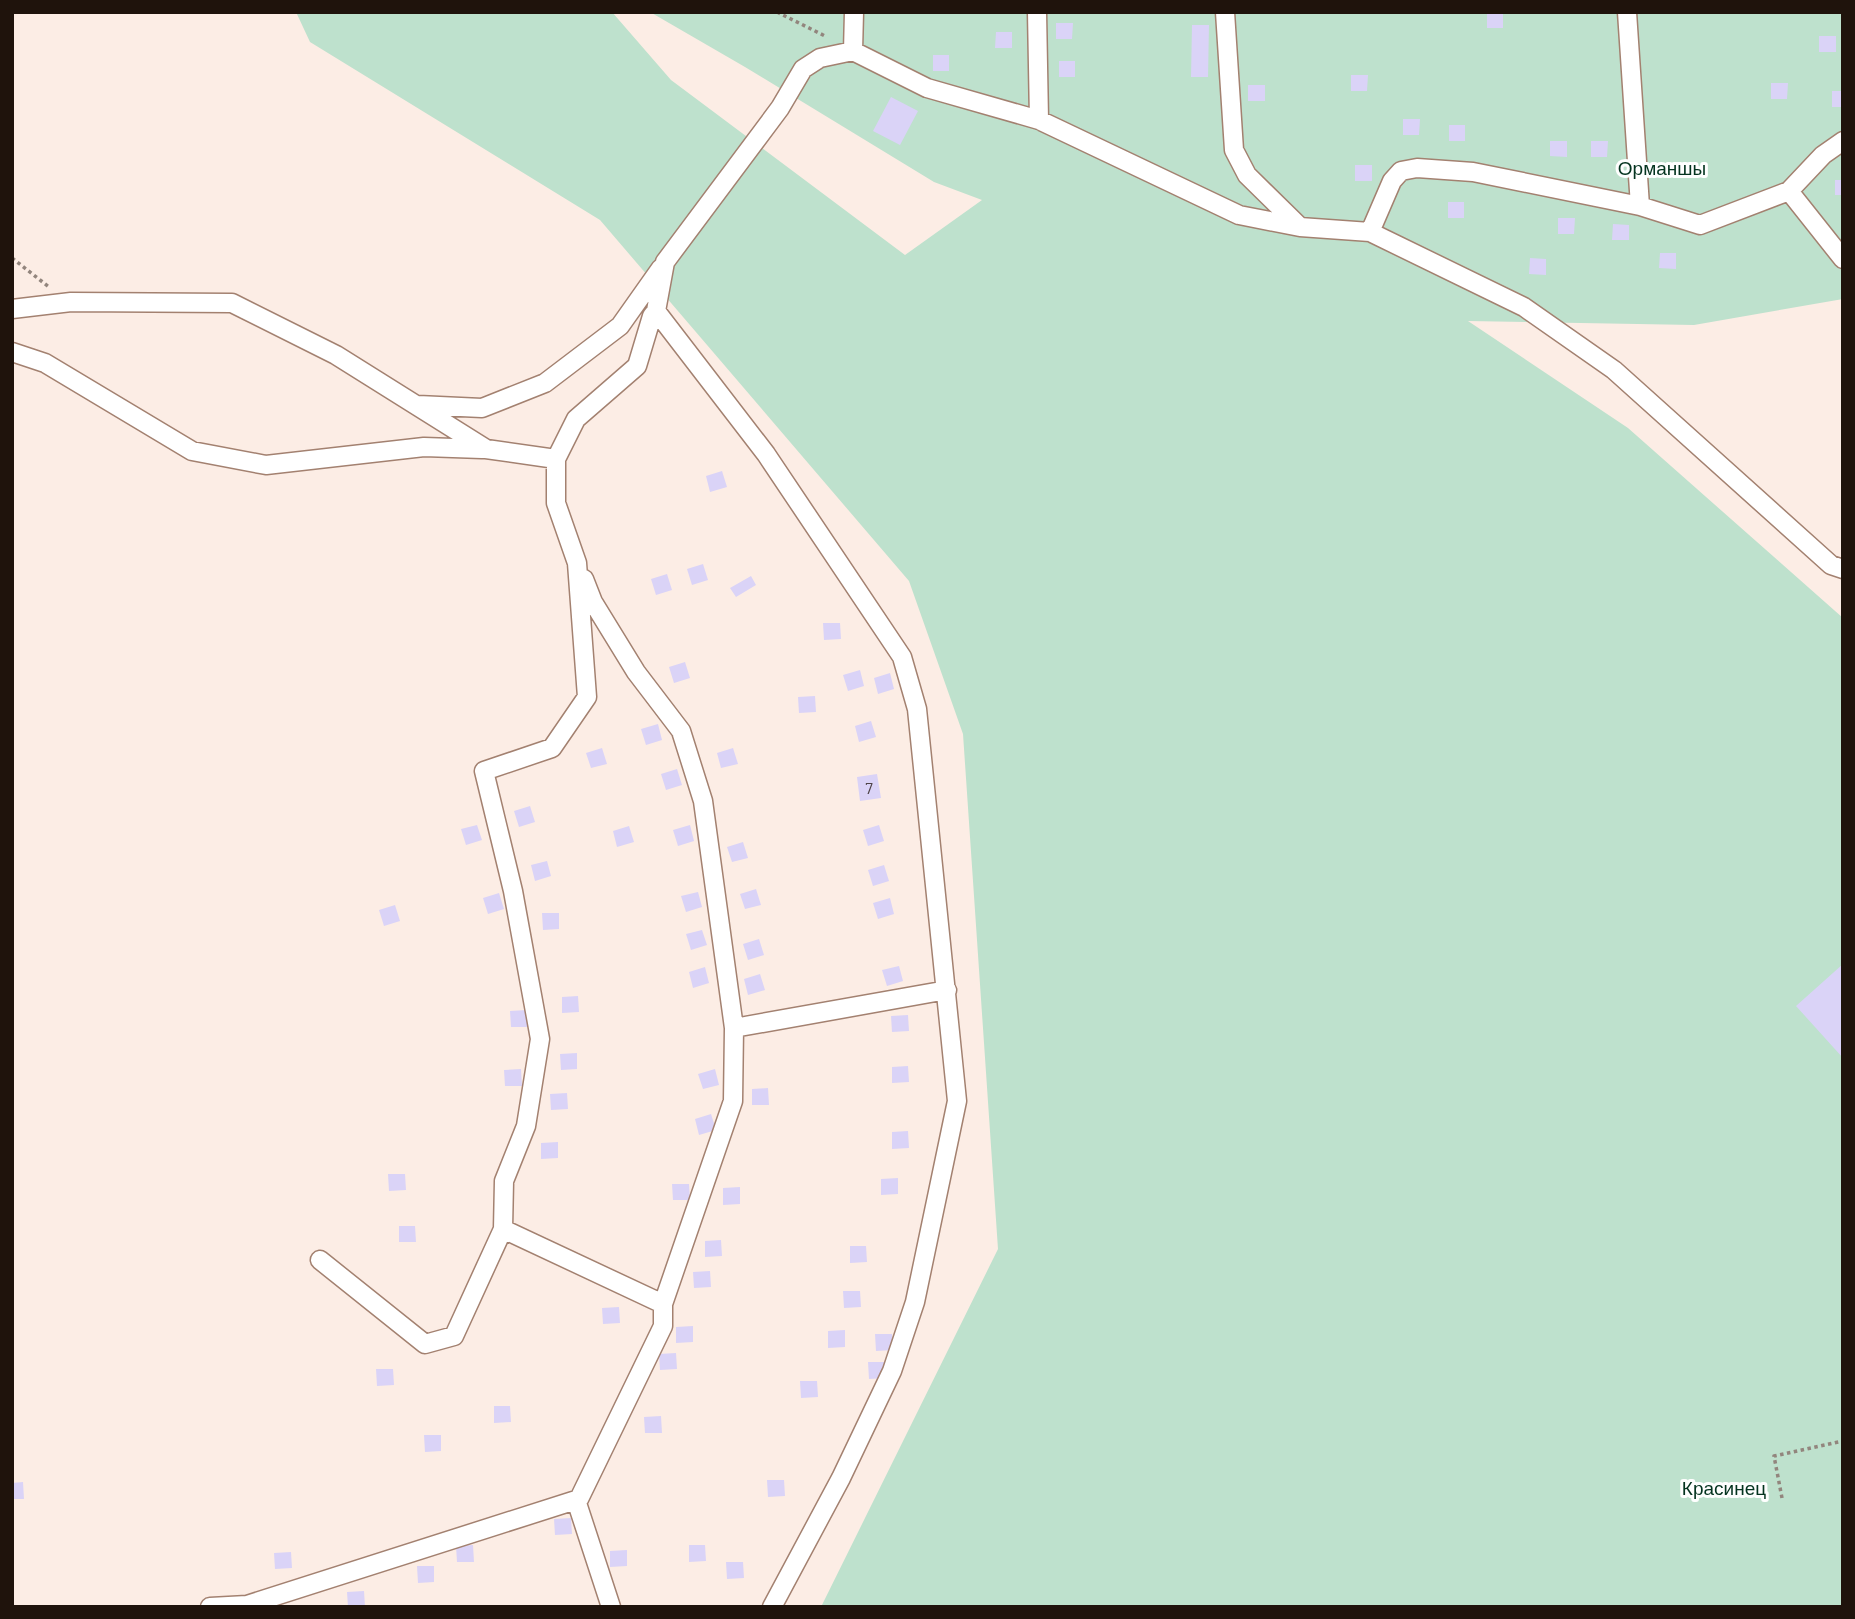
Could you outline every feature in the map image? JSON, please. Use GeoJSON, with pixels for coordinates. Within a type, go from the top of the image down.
{"type":"FeatureCollection","features":[{"type":"Feature","properties":{"kind":"street"},"geometry":{"type":"LineString","coordinates":[[853,51],[855,12]]}},
{"type":"Feature","properties":{"kind":"street"},"geometry":{"type":"LineString","coordinates":[[1037,12],[1039,120]]}},
{"type":"Feature","properties":{"kind":"street"},"geometry":{"type":"LineString","coordinates":[[1226,12],[1234,150],[1247,175],[1300,227]]}},
{"type":"Feature","properties":{"kind":"street"},"geometry":{"type":"LineString","coordinates":[[1627,12],[1640,206]]}},
{"type":"Feature","properties":{"kind":"street"},"geometry":{"type":"LineString","coordinates":[[415,405],[482,408],[545,383],[620,326],[780,108],[803,69],[820,58],[853,51],[927,88],[1039,120],[1239,215],[1300,227],[1370,232],[1524,307],[1614,370],[1831,565],[1843,569]]}},
{"type":"Feature","properties":{"kind":"street"},"geometry":{"type":"LineString","coordinates":[[1370,232],[1392,181],[1401,171],[1417,168],[1473,172],[1640,206],[1700,225],[1789,191],[1823,155],[1843,141]]}},
{"type":"Feature","properties":{"kind":"street"},"geometry":{"type":"LineString","coordinates":[[1789,191],[1843,259]]}},
{"type":"Feature","properties":{"kind":"street"},"geometry":{"type":"LineString","coordinates":[[210,1607],[247,1605],[579,1499],[663,1326],[663,1304],[733,1101],[734,1028],[703,800],[681,732],[629,660],[593,602],[556,503],[556,459],[576,419],[637,366],[652,316],[656,312],[665,262]]}},
{"type":"Feature","properties":{"kind":"street"},"geometry":{"type":"LineString","coordinates":[[12,309],[71,302],[232,303],[336,355],[486,449]]}},
{"type":"Feature","properties":{"kind":"street"},"geometry":{"type":"LineString","coordinates":[[656,312],[766,454],[902,657],[917,709],[957,1101],[915,1302],[892,1371],[841,1478],[772,1607]]}},
{"type":"Feature","properties":{"kind":"street"},"geometry":{"type":"LineString","coordinates":[[12,352],[45,363],[192,451],[266,465],[424,447],[486,449],[556,459]]}},
{"type":"Feature","properties":{"kind":"street"},"geometry":{"type":"LineString","coordinates":[[320,1260],[425,1344],[454,1336],[503,1229],[503,1181],[526,1126],[540,1039],[513,891],[484,771],[552,748],[587,697],[577,563]]}},
{"type":"Feature","properties":{"kind":"street"},"geometry":{"type":"LineString","coordinates":[[734,1028],[947,990]]}},
{"type":"Feature","properties":{"kind":"street"},"geometry":{"type":"LineString","coordinates":[[503,1229],[663,1304]]}},
{"type":"Feature","properties":{"kind":"street"},"geometry":{"type":"LineString","coordinates":[[576,1500],[611,1607]]}},
{"type":"Feature","properties":{"kind":"path"},"geometry":{"type":"LineString","coordinates":[[777,12],[853,51]]}},
{"type":"Feature","properties":{"kind":"path"},"geometry":{"type":"LineString","coordinates":[[12,258],[71,302]]}},
{"type":"Feature","properties":{"kind":"path"},"geometry":{"type":"LineString","coordinates":[[1782,1498],[1774,1456],[1843,1441]]}},
{"type":"Feature","properties":{"kind":"green space"},"geometry":{"type":"Polygon","coordinates":[[[296,12],[612,12],[671,80],[905,255],[982,200],[934,182],[650,12],[1843,12],[1843,299],[1694,325],[1468,321],[1628,428],[1843,618],[1843,1607],[821,1607],[998,1249],[963,734],[909,581],[600,220],[310,42],[296,12]]]}},
{"type":"Feature","properties":{"kind":"building"},"geometry":{"type":"Polygon","coordinates":[[[1487,12],[1503,12],[1503,28],[1487,28],[1487,12]]]}},
{"type":"Feature","properties":{"kind":"building"},"geometry":{"type":"Polygon","coordinates":[[[1056,23],[1073,23],[1072,39],[1056,39],[1056,23]]]}},
{"type":"Feature","properties":{"kind":"building"},"geometry":{"type":"Polygon","coordinates":[[[1192,25],[1209,25],[1208,77],[1191,77],[1192,25]]]}},
{"type":"Feature","properties":{"kind":"building"},"geometry":{"type":"Polygon","coordinates":[[[996,32],[1012,32],[1012,48],[995,48],[996,32]]]}},
{"type":"Feature","properties":{"kind":"building"},"geometry":{"type":"Polygon","coordinates":[[[1819,36],[1836,36],[1836,52],[1819,52],[1819,36]]]}},
{"type":"Feature","properties":{"kind":"building"},"geometry":{"type":"Polygon","coordinates":[[[933,55],[949,55],[949,71],[933,71],[933,55]]]}},
{"type":"Feature","properties":{"kind":"building"},"geometry":{"type":"Polygon","coordinates":[[[1059,61],[1075,61],[1075,77],[1059,77],[1059,61]]]}},
{"type":"Feature","properties":{"kind":"building"},"geometry":{"type":"Polygon","coordinates":[[[1351,75],[1368,75],[1367,91],[1351,91],[1351,75]]]}},
{"type":"Feature","properties":{"kind":"building"},"geometry":{"type":"Polygon","coordinates":[[[1771,83],[1788,83],[1787,99],[1771,99],[1771,83]]]}},
{"type":"Feature","properties":{"kind":"building"},"geometry":{"type":"Polygon","coordinates":[[[1248,85],[1265,85],[1265,101],[1248,101],[1248,85]]]}},
{"type":"Feature","properties":{"kind":"building"},"geometry":{"type":"Polygon","coordinates":[[[1832,91],[1843,91],[1843,107],[1832,107],[1832,91]]]}},
{"type":"Feature","properties":{"kind":"building"},"geometry":{"type":"Polygon","coordinates":[[[891,97],[918,111],[900,145],[873,131],[891,97]]]}},
{"type":"Feature","properties":{"kind":"building"},"geometry":{"type":"Polygon","coordinates":[[[1403,119],[1420,119],[1419,135],[1403,135],[1403,119]]]}},
{"type":"Feature","properties":{"kind":"building"},"geometry":{"type":"Polygon","coordinates":[[[1449,125],[1465,125],[1465,141],[1449,141],[1449,125]]]}},
{"type":"Feature","properties":{"kind":"building"},"geometry":{"type":"Polygon","coordinates":[[[1550,141],[1567,141],[1567,157],[1550,156],[1550,141]]]}},
{"type":"Feature","properties":{"kind":"building"},"geometry":{"type":"Polygon","coordinates":[[[1591,141],[1608,141],[1607,157],[1591,157],[1591,141]]]}},
{"type":"Feature","properties":{"kind":"building"},"geometry":{"type":"Polygon","coordinates":[[[1355,165],[1372,165],[1372,181],[1355,181],[1355,165]]]}},
{"type":"Feature","properties":{"kind":"building"},"geometry":{"type":"Polygon","coordinates":[[[1835,180],[1843,180],[1843,195],[1835,195],[1835,180]]]}},
{"type":"Feature","properties":{"kind":"building"},"geometry":{"type":"Polygon","coordinates":[[[1448,202],[1464,202],[1464,218],[1448,218],[1448,202]]]}},
{"type":"Feature","properties":{"kind":"building"},"geometry":{"type":"Polygon","coordinates":[[[1558,218],[1575,218],[1574,234],[1558,234],[1558,218]]]}},
{"type":"Feature","properties":{"kind":"building"},"geometry":{"type":"Polygon","coordinates":[[[1613,224],[1629,225],[1629,240],[1612,240],[1613,224]]]}},
{"type":"Feature","properties":{"kind":"building"},"geometry":{"type":"Polygon","coordinates":[[[1660,253],[1676,253],[1676,269],[1659,268],[1660,253]]]}},
{"type":"Feature","properties":{"kind":"building"},"geometry":{"type":"Polygon","coordinates":[[[1530,258],[1546,259],[1546,275],[1529,274],[1530,258]]]}},
{"type":"Feature","properties":{"kind":"building"},"geometry":{"type":"Polygon","coordinates":[[[722,471],[727,487],[710,492],[706,476],[722,471]]]}},
{"type":"Feature","properties":{"kind":"building"},"geometry":{"type":"Polygon","coordinates":[[[703,564],[708,580],[692,585],[687,569],[703,564]]]}},
{"type":"Feature","properties":{"kind":"building"},"geometry":{"type":"Polygon","coordinates":[[[667,574],[672,590],[656,595],[651,579],[667,574]]]}},
{"type":"Feature","properties":{"kind":"building"},"geometry":{"type":"Polygon","coordinates":[[[751,576],[756,585],[736,597],[730,588],[751,576]]]}},
{"type":"Feature","properties":{"kind":"building"},"geometry":{"type":"Polygon","coordinates":[[[823,623],[840,623],[841,639],[824,640],[823,623]]]}},
{"type":"Feature","properties":{"kind":"building"},"geometry":{"type":"Polygon","coordinates":[[[685,662],[690,678],[674,683],[669,667],[685,662]]]}},
{"type":"Feature","properties":{"kind":"building"},"geometry":{"type":"Polygon","coordinates":[[[860,670],[864,686],[848,691],[843,675],[860,670]]]}},
{"type":"Feature","properties":{"kind":"building"},"geometry":{"type":"Polygon","coordinates":[[[890,673],[894,689],[878,694],[874,678],[890,673]]]}},
{"type":"Feature","properties":{"kind":"building"},"geometry":{"type":"Polygon","coordinates":[[[815,696],[816,712],[799,713],[798,697],[815,696]]]}},
{"type":"Feature","properties":{"kind":"building"},"geometry":{"type":"Polygon","coordinates":[[[871,721],[876,737],[859,742],[855,726],[871,721]]]}},
{"type":"Feature","properties":{"kind":"building"},"geometry":{"type":"Polygon","coordinates":[[[658,724],[662,740],[646,745],[641,729],[658,724]]]}},
{"type":"Feature","properties":{"kind":"building"},"geometry":{"type":"Polygon","coordinates":[[[602,748],[607,764],[591,768],[586,753],[602,748]]]}},
{"type":"Feature","properties":{"kind":"building"},"geometry":{"type":"Polygon","coordinates":[[[733,748],[738,764],[721,768],[717,753],[733,748]]]}},
{"type":"Feature","properties":{"kind":"building"},"geometry":{"type":"Polygon","coordinates":[[[677,769],[682,785],[666,790],[661,774],[677,769]]]}},
{"type":"Feature","properties":{"kind":"building"},"geometry":{"type":"Polygon","coordinates":[[[877,774],[881,798],[860,801],[857,777],[877,774]]]}},
{"type":"Feature","properties":{"kind":"building"},"geometry":{"type":"Polygon","coordinates":[[[530,806],[535,822],[519,827],[514,811],[530,806]]]}},
{"type":"Feature","properties":{"kind":"building"},"geometry":{"type":"Polygon","coordinates":[[[477,825],[482,840],[466,845],[461,829],[477,825]]]}},
{"type":"Feature","properties":{"kind":"building"},"geometry":{"type":"Polygon","coordinates":[[[690,825],[694,841],[678,846],[673,830],[690,825]]]}},
{"type":"Feature","properties":{"kind":"building"},"geometry":{"type":"Polygon","coordinates":[[[879,825],[884,841],[868,846],[863,830],[879,825]]]}},
{"type":"Feature","properties":{"kind":"building"},"geometry":{"type":"Polygon","coordinates":[[[629,826],[634,842],[617,847],[613,831],[629,826]]]}},
{"type":"Feature","properties":{"kind":"building"},"geometry":{"type":"Polygon","coordinates":[[[743,842],[748,858],[732,862],[727,847],[743,842]]]}},
{"type":"Feature","properties":{"kind":"building"},"geometry":{"type":"Polygon","coordinates":[[[547,861],[551,876],[535,881],[531,865],[547,861]]]}},
{"type":"Feature","properties":{"kind":"building"},"geometry":{"type":"Polygon","coordinates":[[[884,865],[889,881],[873,886],[868,870],[884,865]]]}},
{"type":"Feature","properties":{"kind":"building"},"geometry":{"type":"Polygon","coordinates":[[[756,889],[761,905],[745,909],[740,894],[756,889]]]}},
{"type":"Feature","properties":{"kind":"building"},"geometry":{"type":"Polygon","coordinates":[[[698,892],[702,907],[686,912],[681,896],[698,892]]]}},
{"type":"Feature","properties":{"kind":"building"},"geometry":{"type":"Polygon","coordinates":[[[499,893],[504,909],[488,914],[483,898],[499,893]]]}},
{"type":"Feature","properties":{"kind":"building"},"geometry":{"type":"Polygon","coordinates":[[[890,898],[894,914],[878,919],[873,903],[890,898]]]}},
{"type":"Feature","properties":{"kind":"building"},"geometry":{"type":"Polygon","coordinates":[[[395,905],[400,921],[384,926],[379,910],[395,905]]]}},
{"type":"Feature","properties":{"kind":"building"},"geometry":{"type":"Polygon","coordinates":[[[542,913],[559,913],[559,929],[543,930],[542,913]]]}},
{"type":"Feature","properties":{"kind":"building"},"geometry":{"type":"Polygon","coordinates":[[[702,930],[707,945],[691,950],[686,934],[702,930]]]}},
{"type":"Feature","properties":{"kind":"building"},"geometry":{"type":"Polygon","coordinates":[[[759,939],[764,955],[748,960],[743,944],[759,939]]]}},
{"type":"Feature","properties":{"kind":"building"},"geometry":{"type":"Polygon","coordinates":[[[1843,964],[1843,1058],[1796,1006],[1843,964]]]}},
{"type":"Feature","properties":{"kind":"building"},"geometry":{"type":"Polygon","coordinates":[[[899,966],[903,981],[887,986],[882,970],[899,966]]]}},
{"type":"Feature","properties":{"kind":"building"},"geometry":{"type":"Polygon","coordinates":[[[705,967],[709,983],[693,988],[689,972],[705,967]]]}},
{"type":"Feature","properties":{"kind":"building"},"geometry":{"type":"Polygon","coordinates":[[[760,974],[765,990],[748,995],[744,979],[760,974]]]}},
{"type":"Feature","properties":{"kind":"building"},"geometry":{"type":"Polygon","coordinates":[[[578,996],[579,1012],[562,1013],[562,997],[578,996]]]}},
{"type":"Feature","properties":{"kind":"building"},"geometry":{"type":"Polygon","coordinates":[[[527,1010],[528,1027],[511,1027],[510,1011],[527,1010]]]}},
{"type":"Feature","properties":{"kind":"building"},"geometry":{"type":"Polygon","coordinates":[[[908,1015],[909,1031],[892,1032],[891,1016],[908,1015]]]}},
{"type":"Feature","properties":{"kind":"building"},"geometry":{"type":"Polygon","coordinates":[[[577,1053],[577,1069],[561,1070],[560,1054],[577,1053]]]}},
{"type":"Feature","properties":{"kind":"building"},"geometry":{"type":"Polygon","coordinates":[[[908,1066],[909,1082],[892,1083],[892,1067],[908,1066]]]}},
{"type":"Feature","properties":{"kind":"building"},"geometry":{"type":"Polygon","coordinates":[[[521,1069],[522,1086],[505,1086],[504,1070],[521,1069]]]}},
{"type":"Feature","properties":{"kind":"building"},"geometry":{"type":"Polygon","coordinates":[[[715,1069],[719,1085],[703,1089],[698,1074],[715,1069]]]}},
{"type":"Feature","properties":{"kind":"building"},"geometry":{"type":"Polygon","coordinates":[[[768,1088],[769,1105],[752,1105],[752,1089],[768,1088]]]}},
{"type":"Feature","properties":{"kind":"building"},"geometry":{"type":"Polygon","coordinates":[[[567,1093],[568,1109],[551,1110],[550,1094],[567,1093]]]}},
{"type":"Feature","properties":{"kind":"building"},"geometry":{"type":"Polygon","coordinates":[[[711,1114],[716,1130],[699,1135],[695,1119],[711,1114]]]}},
{"type":"Feature","properties":{"kind":"building"},"geometry":{"type":"Polygon","coordinates":[[[908,1131],[909,1148],[892,1149],[892,1132],[908,1131]]]}},
{"type":"Feature","properties":{"kind":"building"},"geometry":{"type":"Polygon","coordinates":[[[558,1142],[558,1158],[541,1159],[541,1143],[558,1142]]]}},
{"type":"Feature","properties":{"kind":"building"},"geometry":{"type":"Polygon","coordinates":[[[388,1174],[405,1174],[406,1190],[389,1191],[388,1174]]]}},
{"type":"Feature","properties":{"kind":"building"},"geometry":{"type":"Polygon","coordinates":[[[898,1178],[898,1194],[881,1195],[881,1179],[898,1178]]]}},
{"type":"Feature","properties":{"kind":"building"},"geometry":{"type":"Polygon","coordinates":[[[672,1184],[689,1184],[690,1200],[673,1200],[672,1184]]]}},
{"type":"Feature","properties":{"kind":"building"},"geometry":{"type":"Polygon","coordinates":[[[740,1187],[740,1204],[723,1205],[723,1188],[740,1187]]]}},
{"type":"Feature","properties":{"kind":"building"},"geometry":{"type":"Polygon","coordinates":[[[399,1226],[415,1226],[416,1242],[399,1242],[399,1226]]]}},
{"type":"Feature","properties":{"kind":"building"},"geometry":{"type":"Polygon","coordinates":[[[721,1240],[722,1256],[705,1257],[705,1241],[721,1240]]]}},
{"type":"Feature","properties":{"kind":"building"},"geometry":{"type":"Polygon","coordinates":[[[850,1246],[866,1246],[867,1262],[850,1263],[850,1246]]]}},
{"type":"Feature","properties":{"kind":"building"},"geometry":{"type":"Polygon","coordinates":[[[710,1271],[711,1287],[694,1288],[693,1272],[710,1271]]]}},
{"type":"Feature","properties":{"kind":"building"},"geometry":{"type":"Polygon","coordinates":[[[843,1291],[860,1291],[861,1307],[844,1308],[843,1291]]]}},
{"type":"Feature","properties":{"kind":"building"},"geometry":{"type":"Polygon","coordinates":[[[619,1307],[620,1323],[603,1324],[602,1308],[619,1307]]]}},
{"type":"Feature","properties":{"kind":"building"},"geometry":{"type":"Polygon","coordinates":[[[693,1326],[693,1342],[676,1343],[676,1327],[693,1326]]]}},
{"type":"Feature","properties":{"kind":"building"},"geometry":{"type":"Polygon","coordinates":[[[845,1330],[845,1347],[828,1348],[828,1331],[845,1330]]]}},
{"type":"Feature","properties":{"kind":"building"},"geometry":{"type":"Polygon","coordinates":[[[875,1334],[892,1334],[893,1350],[876,1351],[875,1334]]]}},
{"type":"Feature","properties":{"kind":"building"},"geometry":{"type":"Polygon","coordinates":[[[676,1353],[677,1369],[660,1370],[659,1354],[676,1353]]]}},
{"type":"Feature","properties":{"kind":"building"},"geometry":{"type":"Polygon","coordinates":[[[868,1362],[885,1362],[886,1378],[869,1379],[868,1362]]]}},
{"type":"Feature","properties":{"kind":"building"},"geometry":{"type":"Polygon","coordinates":[[[376,1369],[393,1369],[394,1385],[377,1386],[376,1369]]]}},
{"type":"Feature","properties":{"kind":"building"},"geometry":{"type":"Polygon","coordinates":[[[800,1381],[817,1381],[818,1397],[801,1398],[800,1381]]]}},
{"type":"Feature","properties":{"kind":"building"},"geometry":{"type":"Polygon","coordinates":[[[494,1406],[510,1406],[511,1422],[494,1423],[494,1406]]]}},
{"type":"Feature","properties":{"kind":"building"},"geometry":{"type":"Polygon","coordinates":[[[661,1416],[662,1433],[645,1433],[644,1417],[661,1416]]]}},
{"type":"Feature","properties":{"kind":"building"},"geometry":{"type":"Polygon","coordinates":[[[424,1435],[441,1435],[441,1451],[425,1452],[424,1435]]]}},
{"type":"Feature","properties":{"kind":"building"},"geometry":{"type":"Polygon","coordinates":[[[767,1480],[784,1480],[785,1496],[768,1497],[767,1480]]]}},
{"type":"Feature","properties":{"kind":"building"},"geometry":{"type":"Polygon","coordinates":[[[23,1482],[24,1499],[12,1499],[12,1483],[23,1482]]]}},
{"type":"Feature","properties":{"kind":"building"},"geometry":{"type":"Polygon","coordinates":[[[571,1518],[572,1534],[555,1535],[554,1519],[571,1518]]]}},
{"type":"Feature","properties":{"kind":"building"},"geometry":{"type":"Polygon","coordinates":[[[473,1545],[474,1562],[457,1562],[456,1546],[473,1545]]]}},
{"type":"Feature","properties":{"kind":"building"},"geometry":{"type":"Polygon","coordinates":[[[689,1545],[705,1545],[706,1561],[689,1562],[689,1545]]]}},
{"type":"Feature","properties":{"kind":"building"},"geometry":{"type":"Polygon","coordinates":[[[627,1550],[627,1566],[610,1567],[610,1551],[627,1550]]]}},
{"type":"Feature","properties":{"kind":"building"},"geometry":{"type":"Polygon","coordinates":[[[291,1552],[292,1568],[275,1569],[274,1553],[291,1552]]]}},
{"type":"Feature","properties":{"kind":"building"},"geometry":{"type":"Polygon","coordinates":[[[726,1562],[743,1562],[744,1578],[727,1579],[726,1562]]]}},
{"type":"Feature","properties":{"kind":"building"},"geometry":{"type":"Polygon","coordinates":[[[417,1566],[434,1566],[434,1582],[418,1583],[417,1566]]]}},
{"type":"Feature","properties":{"kind":"building"},"geometry":{"type":"Polygon","coordinates":[[[364,1591],[365,1607],[348,1607],[347,1592],[364,1591]]]}},
{"type":"Feature","properties":{"kind":"park label","name":"Орманшы"},"geometry":{"type":"Point","coordinates":[1662,168]}},
{"type":"Feature","properties":{"kind":"park label","name":"Красинец"},"geometry":{"type":"Point","coordinates":[1724,1488]}}]}
